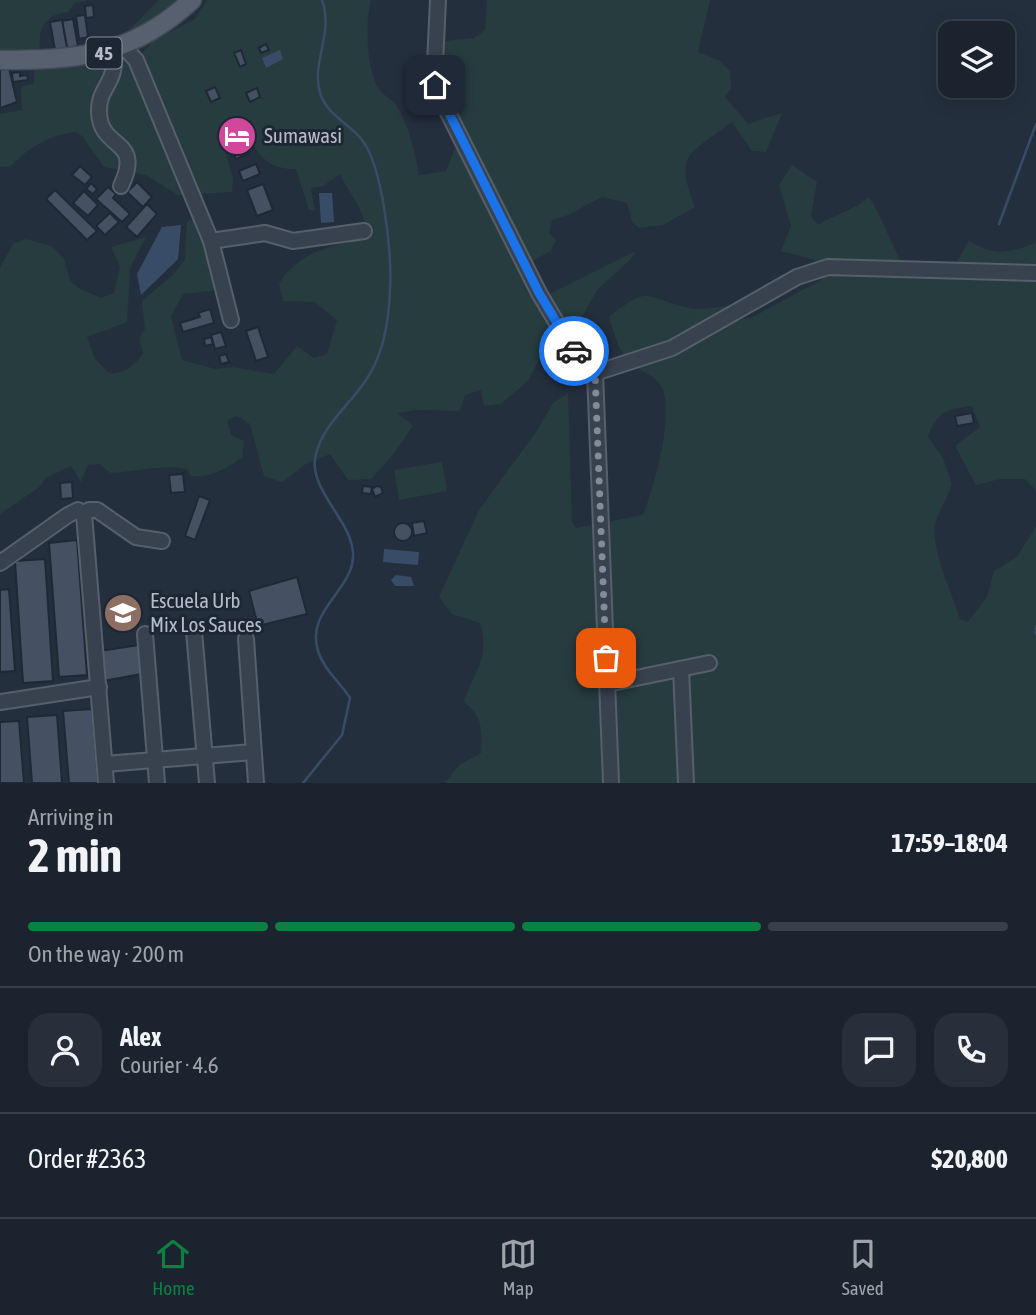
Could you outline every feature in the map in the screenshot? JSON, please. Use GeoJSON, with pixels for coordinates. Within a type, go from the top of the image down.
{"type":"FeatureCollection","features":[{"type":"Feature","properties":{"kind":"main road","name":"45"},"geometry":{"type":"LineString","coordinates":[[0,60],[49,60],[118,48],[174,17],[192,0]]}},
{"type":"Feature","properties":{"kind":"street"},"geometry":{"type":"LineString","coordinates":[[438,0],[435,85],[539,293],[577,357],[595,373],[611,783]]}},
{"type":"Feature","properties":{"kind":"street"},"geometry":{"type":"LineString","coordinates":[[121,186],[130,168],[127,154],[102,129],[98,111],[102,93],[115,72],[118,48],[135,60],[211,241],[231,320]]}},
{"type":"Feature","properties":{"kind":"street"},"geometry":{"type":"LineString","coordinates":[[211,241],[265,233],[293,241],[364,232]]}},
{"type":"Feature","properties":{"kind":"street"},"geometry":{"type":"LineString","coordinates":[[595,373],[672,348],[797,276],[828,267],[1036,273]]}},
{"type":"Feature","properties":{"kind":"street"},"geometry":{"type":"LineString","coordinates":[[0,563],[68,515],[78,510],[84,514]]}},
{"type":"Feature","properties":{"kind":"street"},"geometry":{"type":"LineString","coordinates":[[84,514],[89,510],[97,510],[136,537],[162,541]]}},
{"type":"Feature","properties":{"kind":"street"},"geometry":{"type":"LineString","coordinates":[[84,514],[106,783]]}},
{"type":"Feature","properties":{"kind":"street"},"geometry":{"type":"LineString","coordinates":[[194,631],[207,783]]}},
{"type":"Feature","properties":{"kind":"street"},"geometry":{"type":"LineString","coordinates":[[145,634],[157,783]]}},
{"type":"Feature","properties":{"kind":"street"},"geometry":{"type":"LineString","coordinates":[[246,639],[256,783]]}},
{"type":"Feature","properties":{"kind":"street"},"geometry":{"type":"LineString","coordinates":[[607,684],[709,663]]}},
{"type":"Feature","properties":{"kind":"street"},"geometry":{"type":"LineString","coordinates":[[681,669],[686,783]]}},
{"type":"Feature","properties":{"kind":"street"},"geometry":{"type":"LineString","coordinates":[[0,702],[99,687]]}},
{"type":"Feature","properties":{"kind":"street"},"geometry":{"type":"LineString","coordinates":[[105,764],[253,752]]}},
{"type":"Feature","properties":{"kind":"green space"},"geometry":{"type":"Polygon","coordinates":[[[0,0],[88,0],[75,3],[68,12],[57,14],[44,23],[40,37],[41,65],[99,54],[122,58],[132,64],[153,41],[195,19],[207,0],[371,0],[368,33],[372,72],[380,90],[400,112],[411,139],[419,175],[446,171],[459,137],[455,99],[439,72],[441,49],[445,41],[474,38],[485,30],[487,0],[710,0],[698,52],[720,61],[730,71],[731,88],[725,97],[748,124],[782,113],[766,152],[752,151],[732,122],[696,148],[686,164],[686,175],[695,207],[663,225],[639,228],[632,222],[627,203],[602,197],[568,215],[552,220],[549,233],[556,240],[551,251],[530,262],[548,295],[636,251],[631,259],[598,289],[579,322],[563,327],[550,338],[528,381],[501,404],[484,406],[481,390],[465,395],[460,411],[415,410],[397,413],[413,426],[392,456],[371,479],[348,480],[330,454],[306,464],[282,482],[264,476],[250,424],[237,416],[227,420],[231,435],[244,441],[242,458],[218,472],[191,476],[187,469],[169,467],[110,473],[100,464],[88,465],[81,482],[71,466],[46,478],[38,488],[0,514],[0,268],[13,244],[26,239],[51,246],[64,258],[70,281],[80,289],[101,298],[114,293],[120,267],[111,247],[146,237],[130,268],[127,322],[87,337],[95,359],[110,374],[129,368],[143,353],[139,338],[145,329],[142,301],[174,274],[185,259],[187,222],[198,217],[218,290],[183,294],[171,316],[182,360],[215,369],[232,367],[274,374],[297,346],[314,358],[327,354],[337,320],[314,302],[283,301],[279,284],[302,259],[323,249],[356,241],[366,227],[340,174],[323,186],[311,188],[315,210],[309,210],[296,169],[284,168],[267,161],[255,148],[241,120],[224,125],[219,131],[233,178],[232,192],[178,195],[146,175],[104,167],[82,136],[75,132],[48,139],[25,153],[11,166],[0,167],[0,114],[22,110],[21,87],[34,83],[34,67],[0,51],[0,0]]]}},
{"type":"Feature","properties":{"kind":"green space"},"geometry":{"type":"Polygon","coordinates":[[[159,0],[179,0],[151,24],[118,41],[159,0]]]}},
{"type":"Feature","properties":{"kind":"green space"},"geometry":{"type":"Polygon","coordinates":[[[792,165],[817,182],[811,216],[818,225],[857,206],[869,197],[901,261],[953,268],[969,241],[986,249],[1002,252],[1036,242],[1036,490],[1025,479],[1000,479],[976,485],[955,446],[980,427],[972,406],[944,413],[935,422],[928,437],[943,458],[952,485],[936,520],[934,534],[939,558],[960,619],[968,622],[987,597],[994,571],[1017,557],[1036,526],[1036,783],[445,783],[459,765],[481,753],[482,738],[478,718],[464,702],[482,656],[483,636],[480,623],[452,614],[439,597],[479,510],[536,432],[553,403],[568,393],[572,521],[576,528],[643,515],[662,449],[666,410],[664,395],[656,380],[624,356],[609,317],[633,300],[648,296],[694,309],[733,306],[738,320],[753,317],[821,280],[815,260],[781,251],[791,226],[779,185],[792,165]]]}},
{"type":"Feature","properties":{"kind":"green space"},"geometry":{"type":"Polygon","coordinates":[[[442,462],[447,491],[399,500],[394,470],[442,462]]]}},
{"type":"Feature","properties":{"kind":"water"},"geometry":{"type":"Polygon","coordinates":[[[280,50],[283,59],[266,68],[262,58],[280,50]]]}},
{"type":"Feature","properties":{"kind":"water"},"geometry":{"type":"Polygon","coordinates":[[[319,193],[332,193],[334,222],[321,223],[319,193]]]}},
{"type":"Feature","properties":{"kind":"water"},"geometry":{"type":"Polygon","coordinates":[[[181,225],[178,259],[141,295],[137,274],[162,227],[181,225]]]}},
{"type":"Feature","properties":{"kind":"water"},"geometry":{"type":"Polygon","coordinates":[[[384,549],[419,552],[418,565],[383,562],[384,549]]]}},
{"type":"Feature","properties":{"kind":"water"},"geometry":{"type":"Polygon","coordinates":[[[396,575],[411,577],[414,586],[395,586],[391,580],[396,575]]]}},
{"type":"Feature","properties":{"kind":"building"},"geometry":{"type":"Polygon","coordinates":[[[93,5],[94,17],[86,18],[85,6],[93,5]]]}},
{"type":"Feature","properties":{"kind":"building"},"geometry":{"type":"Polygon","coordinates":[[[85,15],[88,37],[79,39],[76,16],[85,15]]]}},
{"type":"Feature","properties":{"kind":"building"},"geometry":{"type":"Polygon","coordinates":[[[73,19],[78,46],[67,48],[62,21],[73,19]]]}},
{"type":"Feature","properties":{"kind":"building"},"geometry":{"type":"Polygon","coordinates":[[[62,20],[67,48],[55,50],[50,22],[62,20]]]}},
{"type":"Feature","properties":{"kind":"building"},"geometry":{"type":"Polygon","coordinates":[[[266,44],[269,50],[261,53],[259,48],[266,44]]]}},
{"type":"Feature","properties":{"kind":"building"},"geometry":{"type":"Polygon","coordinates":[[[241,50],[246,64],[240,67],[234,53],[241,50]]]}},
{"type":"Feature","properties":{"kind":"building"},"geometry":{"type":"Polygon","coordinates":[[[9,68],[17,102],[0,108],[0,70],[9,68]]]}},
{"type":"Feature","properties":{"kind":"building"},"geometry":{"type":"Polygon","coordinates":[[[20,72],[20,76],[27,75],[28,80],[13,82],[12,73],[20,72]]]}},
{"type":"Feature","properties":{"kind":"building"},"geometry":{"type":"Polygon","coordinates":[[[215,87],[220,98],[211,102],[206,91],[215,87]]]}},
{"type":"Feature","properties":{"kind":"building"},"geometry":{"type":"Polygon","coordinates":[[[257,88],[260,97],[250,102],[246,93],[257,88]]]}},
{"type":"Feature","properties":{"kind":"building"},"geometry":{"type":"Polygon","coordinates":[[[238,127],[248,154],[236,159],[225,131],[238,127]]]}},
{"type":"Feature","properties":{"kind":"building"},"geometry":{"type":"Polygon","coordinates":[[[256,164],[260,174],[243,181],[239,171],[256,164]]]}},
{"type":"Feature","properties":{"kind":"building"},"geometry":{"type":"Polygon","coordinates":[[[80,166],[92,177],[85,185],[72,175],[80,166]]]}},
{"type":"Feature","properties":{"kind":"building"},"geometry":{"type":"Polygon","coordinates":[[[137,182],[152,197],[143,207],[127,192],[137,182]]]}},
{"type":"Feature","properties":{"kind":"building"},"geometry":{"type":"Polygon","coordinates":[[[91,183],[97,189],[93,194],[86,189],[91,183]]]}},
{"type":"Feature","properties":{"kind":"building"},"geometry":{"type":"Polygon","coordinates":[[[263,184],[273,210],[257,216],[247,190],[263,184]]]}},
{"type":"Feature","properties":{"kind":"building"},"geometry":{"type":"Polygon","coordinates":[[[108,187],[116,194],[113,198],[130,214],[122,222],[96,199],[108,187]]]}},
{"type":"Feature","properties":{"kind":"building"},"geometry":{"type":"Polygon","coordinates":[[[55,190],[97,231],[87,240],[46,199],[55,190]]]}},
{"type":"Feature","properties":{"kind":"building"},"geometry":{"type":"Polygon","coordinates":[[[84,191],[98,205],[88,216],[73,203],[84,191]]]}},
{"type":"Feature","properties":{"kind":"building"},"geometry":{"type":"Polygon","coordinates":[[[147,204],[157,214],[137,237],[126,227],[147,204]]]}},
{"type":"Feature","properties":{"kind":"building"},"geometry":{"type":"Polygon","coordinates":[[[110,213],[119,222],[105,235],[96,226],[110,213]]]}},
{"type":"Feature","properties":{"kind":"building"},"geometry":{"type":"Polygon","coordinates":[[[210,309],[214,323],[183,332],[180,323],[200,317],[198,313],[210,309]]]}},
{"type":"Feature","properties":{"kind":"building"},"geometry":{"type":"Polygon","coordinates":[[[258,327],[268,357],[256,361],[246,331],[258,327]]]}},
{"type":"Feature","properties":{"kind":"building"},"geometry":{"type":"Polygon","coordinates":[[[221,332],[226,346],[215,349],[211,335],[221,332]]]}},
{"type":"Feature","properties":{"kind":"building"},"geometry":{"type":"Polygon","coordinates":[[[211,337],[213,344],[205,346],[204,339],[211,337]]]}},
{"type":"Feature","properties":{"kind":"building"},"geometry":{"type":"Polygon","coordinates":[[[226,354],[229,362],[221,364],[219,356],[226,354]]]}},
{"type":"Feature","properties":{"kind":"building"},"geometry":{"type":"Polygon","coordinates":[[[972,413],[974,423],[957,426],[955,416],[972,413]]]}},
{"type":"Feature","properties":{"kind":"building"},"geometry":{"type":"Polygon","coordinates":[[[183,474],[185,492],[171,493],[169,475],[183,474]]]}},
{"type":"Feature","properties":{"kind":"building"},"geometry":{"type":"Polygon","coordinates":[[[72,482],[73,498],[61,499],[60,483],[72,482]]]}},
{"type":"Feature","properties":{"kind":"building"},"geometry":{"type":"Polygon","coordinates":[[[363,486],[372,487],[371,494],[362,493],[363,486]]]}},
{"type":"Feature","properties":{"kind":"building"},"geometry":{"type":"Polygon","coordinates":[[[381,487],[383,493],[375,497],[372,489],[381,487]]]}},
{"type":"Feature","properties":{"kind":"building"},"geometry":{"type":"Polygon","coordinates":[[[199,496],[210,500],[195,540],[185,536],[199,496]]]}},
{"type":"Feature","properties":{"kind":"building"},"geometry":{"type":"Polygon","coordinates":[[[424,521],[427,533],[414,536],[412,523],[424,521]]]}},
{"type":"Feature","properties":{"kind":"building"},"geometry":{"type":"Polygon","coordinates":[[[403,523],[409,526],[412,532],[409,538],[403,541],[397,538],[394,532],[397,526],[403,523]]]}},
{"type":"Feature","properties":{"kind":"building"},"geometry":{"type":"Polygon","coordinates":[[[77,540],[87,675],[59,677],[49,543],[77,540]]]}},
{"type":"Feature","properties":{"kind":"building"},"geometry":{"type":"Polygon","coordinates":[[[45,559],[53,681],[23,683],[15,561],[45,559]]]}},
{"type":"Feature","properties":{"kind":"building"},"geometry":{"type":"Polygon","coordinates":[[[297,577],[307,614],[258,626],[249,591],[297,577]]]}},
{"type":"Feature","properties":{"kind":"building"},"geometry":{"type":"Polygon","coordinates":[[[9,589],[15,671],[0,672],[0,590],[9,589]]]}},
{"type":"Feature","properties":{"kind":"building"},"geometry":{"type":"Polygon","coordinates":[[[145,644],[147,673],[103,681],[100,651],[145,644]]]}},
{"type":"Feature","properties":{"kind":"building"},"geometry":{"type":"Polygon","coordinates":[[[92,709],[98,783],[69,783],[63,711],[92,709]]]}},
{"type":"Feature","properties":{"kind":"building"},"geometry":{"type":"Polygon","coordinates":[[[57,715],[62,783],[32,783],[27,717],[57,715]]]}},
{"type":"Feature","properties":{"kind":"building"},"geometry":{"type":"Polygon","coordinates":[[[19,721],[24,783],[0,783],[0,722],[19,721]]]}},
{"type":"Feature","properties":{"kind":"waterway"},"geometry":{"type":"LineString","coordinates":[[303,783],[342,735],[350,698],[328,670],[318,651],[316,636],[319,622],[349,574],[353,560],[352,546],[343,523],[317,478],[316,454],[325,433],[366,380],[377,359],[387,325],[390,289],[388,234],[376,169],[362,140],[333,113],[320,93],[318,70],[325,25],[322,0]]}},
{"type":"Feature","properties":{"kind":"waterway"},"geometry":{"type":"LineString","coordinates":[[999,224],[1036,124]]}},
{"type":"Feature","properties":{"kind":"waterway"},"geometry":{"type":"LineString","coordinates":[[1036,626],[1036,634]]}},
{"type":"Feature","properties":{"kind":"way so far"},"geometry":{"type":"LineString","coordinates":[[574,351],[595,373],[606,658]]}},
{"type":"Feature","properties":{"kind":"place","name":"Sumawasi"},"geometry":{"type":"Point","coordinates":[237,136]}},
{"type":"Feature","properties":{"kind":"place","name":"Escuela Urb Mix Los Sauces"},"geometry":{"type":"Point","coordinates":[123,613]}},
{"type":"Feature","properties":{"kind":"route"},"geometry":{"type":"LineString","coordinates":[[435,85],[539,293],[574,351]]}}]}
